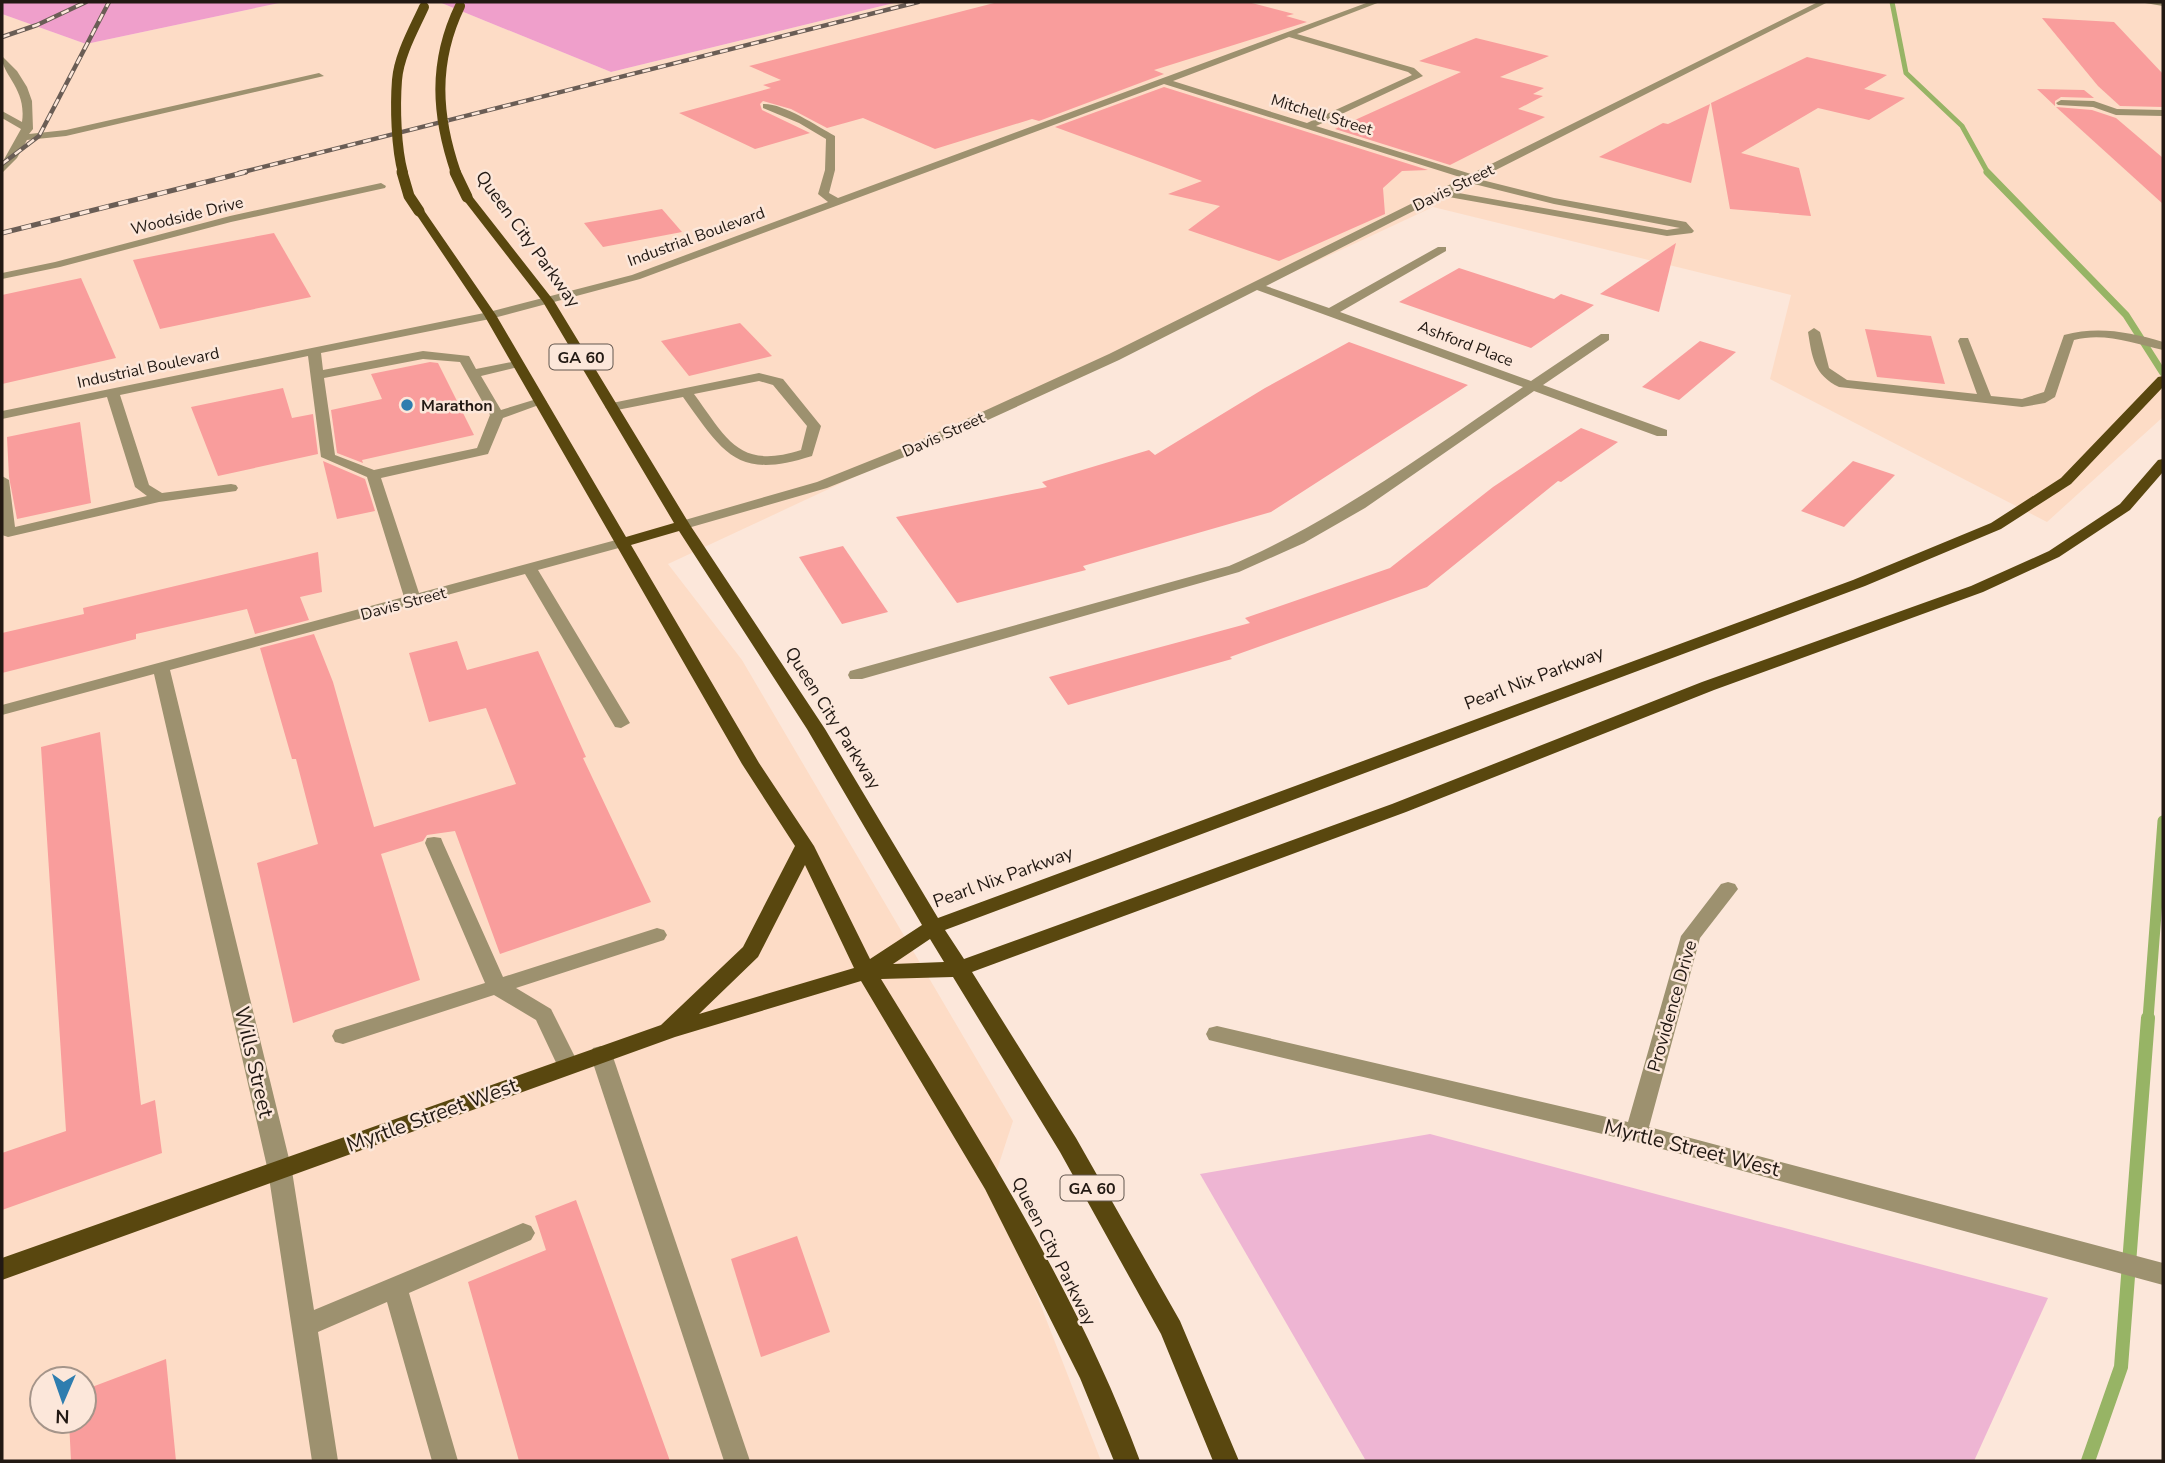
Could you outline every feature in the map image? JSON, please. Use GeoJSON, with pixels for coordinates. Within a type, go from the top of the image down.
{"type":"FeatureCollection","features":[{"type":"Feature","properties":{"kind":"main road","name":"Queen City Parkway"},"geometry":{"type":"LineString","coordinates":[[426,4],[410,37],[397,78],[399,159],[409,196],[490,315],[751,764],[805,846],[866,972],[993,1182],[1091,1373],[1127,1461]]}},
{"type":"Feature","properties":{"kind":"main road","name":"Queen City Parkway"},"geometry":{"type":"LineString","coordinates":[[461,4],[451,23],[437,92],[449,154],[459,184],[548,301],[683,525],[816,729],[933,927],[1068,1145],[1171,1329],[1226,1461]]}},
{"type":"Feature","properties":{"kind":"main road","name":"Pearl Nix Parkway"},"geometry":{"type":"LineString","coordinates":[[866,972],[933,927],[1640,662],[1859,583],[1996,526],[2066,481],[2163,380]]}},
{"type":"Feature","properties":{"kind":"main road"},"geometry":{"type":"LineString","coordinates":[[866,972],[959,969],[1386,813],[1708,686],[1977,589],[2054,554],[2125,507],[2163,463]]}},
{"type":"Feature","properties":{"kind":"main road","name":"Davis Street"},"geometry":{"type":"LineString","coordinates":[[621,543],[683,525]]}},
{"type":"Feature","properties":{"kind":"main road"},"geometry":{"type":"LineString","coordinates":[[669,1031],[751,952],[805,846]]}},
{"type":"Feature","properties":{"kind":"main road","name":"Myrtle Street West"},"geometry":{"type":"LineString","coordinates":[[2,1269],[569,1065],[669,1031],[866,972]]}},
{"type":"Feature","properties":{"kind":"street","name":"Industrial Boulevard"},"geometry":{"type":"LineString","coordinates":[[2,415],[490,315],[636,277],[1376,2]]}},
{"type":"Feature","properties":{"kind":"street","name":"Davis Street"},"geometry":{"type":"LineString","coordinates":[[683,525],[822,485],[917,447],[1114,357],[1824,2]]}},
{"type":"Feature","properties":{"kind":"street"},"geometry":{"type":"LineString","coordinates":[[2143,2],[2163,4]]}},
{"type":"Feature","properties":{"kind":"street"},"geometry":{"type":"LineString","coordinates":[[1290,34],[1411,70],[1418,76],[1307,126]]}},
{"type":"Feature","properties":{"kind":"street"},"geometry":{"type":"LineString","coordinates":[[2,59],[16,73],[29,102],[26,133],[15,155],[2,170]]}},
{"type":"Feature","properties":{"kind":"street"},"geometry":{"type":"LineString","coordinates":[[2,114],[26,133],[66,133],[319,76]]}},
{"type":"Feature","properties":{"kind":"street","name":"Mitchell Street"},"geometry":{"type":"LineString","coordinates":[[1162,80],[1470,179],[1554,201],[1682,225],[1688,231],[1667,233],[1442,193]]}},
{"type":"Feature","properties":{"kind":"street"},"geometry":{"type":"LineString","coordinates":[[2061,103],[2094,104],[2116,112],[2163,113]]}},
{"type":"Feature","properties":{"kind":"street"},"geometry":{"type":"LineString","coordinates":[[766,106],[802,121],[831,138],[830,170],[823,194],[838,203]]}},
{"type":"Feature","properties":{"kind":"street","name":"Woodside Drive"},"geometry":{"type":"LineString","coordinates":[[2,276],[56,265],[230,219],[381,186]]}},
{"type":"Feature","properties":{"kind":"street"},"geometry":{"type":"LineString","coordinates":[[1331,312],[1442,250]]}},
{"type":"Feature","properties":{"kind":"street","name":"Ashford Place"},"geometry":{"type":"LineString","coordinates":[[1256,286],[1662,433]]}},
{"type":"Feature","properties":{"kind":"street"},"geometry":{"type":"LineString","coordinates":[[1814,332],[1822,371],[1829,379],[1844,384],[2022,403],[2040,400],[2050,394],[2068,338],[2081,333],[2123,335],[2163,346]]}},
{"type":"Feature","properties":{"kind":"street"},"geometry":{"type":"LineString","coordinates":[[856,675],[1234,569],[1270,555],[1303,539],[1388,489],[1605,337]]}},
{"type":"Feature","properties":{"kind":"street"},"geometry":{"type":"LineString","coordinates":[[1964,341],[1986,400]]}},
{"type":"Feature","properties":{"kind":"street"},"geometry":{"type":"LineString","coordinates":[[314,351],[328,457],[373,475],[483,451],[497,415]]}},
{"type":"Feature","properties":{"kind":"street"},"geometry":{"type":"LineString","coordinates":[[317,375],[423,355],[464,359],[497,415]]}},
{"type":"Feature","properties":{"kind":"street"},"geometry":{"type":"LineString","coordinates":[[473,374],[517,363]]}},
{"type":"Feature","properties":{"kind":"street"},"geometry":{"type":"LineString","coordinates":[[612,407],[759,377],[778,382],[814,426],[807,453],[768,464],[747,460],[726,447],[686,392]]}},
{"type":"Feature","properties":{"kind":"street"},"geometry":{"type":"LineString","coordinates":[[112,392],[142,487],[159,498]]}},
{"type":"Feature","properties":{"kind":"street"},"geometry":{"type":"LineString","coordinates":[[497,415],[540,402]]}},
{"type":"Feature","properties":{"kind":"street"},"geometry":{"type":"LineString","coordinates":[[373,475],[413,600]]}},
{"type":"Feature","properties":{"kind":"street"},"geometry":{"type":"LineString","coordinates":[[2,480],[8,533],[159,498],[231,488]]}},
{"type":"Feature","properties":{"kind":"street","name":"Davis Street"},"geometry":{"type":"LineString","coordinates":[[2,710],[621,543]]}},
{"type":"Feature","properties":{"kind":"street"},"geometry":{"type":"LineString","coordinates":[[529,568],[621,723]]}},
{"type":"Feature","properties":{"kind":"street","name":"Wills Street"},"geometry":{"type":"LineString","coordinates":[[161,667],[280,1171],[325,1461]]}},
{"type":"Feature","properties":{"kind":"street"},"geometry":{"type":"LineString","coordinates":[[434,843],[497,986],[544,1015],[569,1065]]}},
{"type":"Feature","properties":{"kind":"street","name":"Providence Drive"},"geometry":{"type":"LineString","coordinates":[[1636,1133],[1691,936],[1728,889]]}},
{"type":"Feature","properties":{"kind":"street"},"geometry":{"type":"LineString","coordinates":[[343,1036],[657,935]]}},
{"type":"Feature","properties":{"kind":"street","name":"Myrtle Street West"},"geometry":{"type":"LineString","coordinates":[[1217,1034],[1636,1133],[2163,1274]]}},
{"type":"Feature","properties":{"kind":"street"},"geometry":{"type":"LineString","coordinates":[[601,1054],[737,1461]]}},
{"type":"Feature","properties":{"kind":"street"},"geometry":{"type":"LineString","coordinates":[[304,1326],[523,1233]]}},
{"type":"Feature","properties":{"kind":"street"},"geometry":{"type":"LineString","coordinates":[[395,1288],[445,1461]]}},
{"type":"Feature","properties":{"kind":"shaded area"},"geometry":{"type":"Polygon","coordinates":[[[2,2],[284,2],[86,44],[2,14],[2,2]]]}},
{"type":"Feature","properties":{"kind":"shaded area"},"geometry":{"type":"Polygon","coordinates":[[[284,2],[439,2],[611,72],[898,2],[2163,2],[2163,417],[2047,522],[1770,379],[1791,295],[1433,207],[668,564],[742,660],[1013,1121],[993,1182],[1101,1461],[2,1461],[2,14],[86,44],[284,2]]]}},
{"type":"Feature","properties":{"kind":"shaded area"},"geometry":{"type":"Polygon","coordinates":[[[439,2],[898,2],[611,72],[439,2]]]}},
{"type":"Feature","properties":{"kind":"shaded area"},"geometry":{"type":"Polygon","coordinates":[[[1430,1134],[2048,1298],[1974,1461],[1366,1461],[1200,1174],[1430,1134]]]}},
{"type":"Feature","properties":{"kind":"building"},"geometry":{"type":"Polygon","coordinates":[[[998,2],[1248,2],[1294,14],[1286,16],[1307,22],[1154,70],[1164,74],[1039,121],[1032,119],[935,149],[863,118],[827,128],[791,109],[763,101],[760,104],[762,110],[810,133],[755,149],[679,113],[771,88],[763,85],[781,80],[749,66],[998,2]]]}},
{"type":"Feature","properties":{"kind":"building"},"geometry":{"type":"Polygon","coordinates":[[[2042,18],[2114,22],[2163,74],[2163,107],[2120,106],[2098,86],[2042,18]]]}},
{"type":"Feature","properties":{"kind":"building"},"geometry":{"type":"Polygon","coordinates":[[[1476,38],[1549,56],[1500,77],[1544,88],[1533,94],[1543,96],[1518,109],[1545,117],[1450,165],[1335,129],[1461,72],[1419,61],[1476,38]]]}},
{"type":"Feature","properties":{"kind":"building"},"geometry":{"type":"Polygon","coordinates":[[[1807,57],[1887,75],[1864,89],[1905,98],[1869,120],[1818,108],[1741,153],[1799,168],[1811,216],[1730,209],[1711,103],[1807,57]]]}},
{"type":"Feature","properties":{"kind":"building"},"geometry":{"type":"Polygon","coordinates":[[[1164,87],[1428,170],[1402,171],[1383,188],[1385,214],[1279,261],[1188,230],[1220,206],[1168,194],[1202,181],[1055,127],[1164,87]]]}},
{"type":"Feature","properties":{"kind":"building"},"geometry":{"type":"Polygon","coordinates":[[[2037,89],[2084,90],[2094,98],[2061,97],[2055,101],[2055,106],[2037,89]]]}},
{"type":"Feature","properties":{"kind":"building"},"geometry":{"type":"Polygon","coordinates":[[[1710,104],[1691,183],[1599,157],[1663,123],[1668,124],[1710,104]]]}},
{"type":"Feature","properties":{"kind":"building"},"geometry":{"type":"Polygon","coordinates":[[[2056,107],[2092,110],[2116,118],[2163,158],[2163,204],[2056,107]]]}},
{"type":"Feature","properties":{"kind":"building"},"geometry":{"type":"Polygon","coordinates":[[[662,209],[682,232],[603,247],[584,223],[662,209]]]}},
{"type":"Feature","properties":{"kind":"building"},"geometry":{"type":"Polygon","coordinates":[[[274,233],[311,297],[160,329],[133,260],[274,233]]]}},
{"type":"Feature","properties":{"kind":"building"},"geometry":{"type":"Polygon","coordinates":[[[1676,243],[1659,312],[1600,294],[1676,243]]]}},
{"type":"Feature","properties":{"kind":"building"},"geometry":{"type":"Polygon","coordinates":[[[1459,268],[1554,299],[1561,294],[1594,305],[1531,348],[1399,302],[1459,268]]]}},
{"type":"Feature","properties":{"kind":"building"},"geometry":{"type":"Polygon","coordinates":[[[81,278],[116,358],[2,384],[2,295],[81,278]]]}},
{"type":"Feature","properties":{"kind":"building"},"geometry":{"type":"Polygon","coordinates":[[[740,323],[772,356],[689,376],[661,341],[740,323]]]}},
{"type":"Feature","properties":{"kind":"building"},"geometry":{"type":"Polygon","coordinates":[[[1865,329],[1931,336],[1945,384],[1877,377],[1865,329]]]}},
{"type":"Feature","properties":{"kind":"building"},"geometry":{"type":"Polygon","coordinates":[[[1700,341],[1736,352],[1679,400],[1642,387],[1700,341]]]}},
{"type":"Feature","properties":{"kind":"building"},"geometry":{"type":"Polygon","coordinates":[[[1349,342],[1468,385],[1271,512],[1083,566],[1086,570],[957,603],[896,517],[1047,487],[1042,482],[1149,450],[1155,455],[1265,388],[1349,342]]]}},
{"type":"Feature","properties":{"kind":"building","name":"Marathon"},"geometry":{"type":"Polygon","coordinates":[[[430,362],[438,363],[474,435],[362,460],[363,463],[337,453],[331,410],[382,399],[371,374],[430,362]]]}},
{"type":"Feature","properties":{"kind":"building"},"geometry":{"type":"Polygon","coordinates":[[[283,388],[292,418],[313,414],[318,454],[218,476],[191,407],[283,388]]]}},
{"type":"Feature","properties":{"kind":"building"},"geometry":{"type":"Polygon","coordinates":[[[80,422],[91,503],[17,519],[9,477],[7,437],[80,422]]]}},
{"type":"Feature","properties":{"kind":"building"},"geometry":{"type":"Polygon","coordinates":[[[1581,428],[1618,442],[1561,482],[1558,481],[1427,587],[1230,657],[1232,659],[1068,705],[1049,677],[1250,623],[1245,618],[1390,568],[1493,487],[1581,428]]]}},
{"type":"Feature","properties":{"kind":"building"},"geometry":{"type":"Polygon","coordinates":[[[323,461],[365,479],[375,511],[337,519],[323,461]]]}},
{"type":"Feature","properties":{"kind":"building"},"geometry":{"type":"Polygon","coordinates":[[[1853,461],[1895,475],[1844,527],[1801,511],[1853,461]]]}},
{"type":"Feature","properties":{"kind":"building"},"geometry":{"type":"Polygon","coordinates":[[[843,546],[888,612],[842,624],[799,557],[843,546]]]}},
{"type":"Feature","properties":{"kind":"building"},"geometry":{"type":"Polygon","coordinates":[[[318,552],[322,592],[300,597],[309,620],[255,634],[247,609],[136,634],[136,639],[2,673],[2,633],[84,614],[83,608],[318,552]]]}},
{"type":"Feature","properties":{"kind":"building"},"geometry":{"type":"Polygon","coordinates":[[[314,634],[333,682],[374,827],[516,784],[486,708],[429,722],[409,653],[457,641],[467,670],[538,651],[586,757],[583,758],[651,902],[500,954],[455,831],[427,835],[423,841],[381,854],[420,980],[293,1023],[257,863],[318,844],[296,759],[292,759],[260,648],[314,634]]]}},
{"type":"Feature","properties":{"kind":"building"},"geometry":{"type":"Polygon","coordinates":[[[100,732],[141,1105],[155,1100],[162,1153],[2,1210],[2,1153],[66,1131],[41,747],[100,732]]]}},
{"type":"Feature","properties":{"kind":"building"},"geometry":{"type":"Polygon","coordinates":[[[576,1200],[670,1461],[519,1461],[468,1282],[546,1250],[535,1216],[576,1200]]]}},
{"type":"Feature","properties":{"kind":"building"},"geometry":{"type":"Polygon","coordinates":[[[797,1236],[830,1332],[761,1357],[731,1259],[797,1236]]]}},
{"type":"Feature","properties":{"kind":"building"},"geometry":{"type":"Polygon","coordinates":[[[166,1359],[176,1461],[71,1461],[70,1435],[98,1435],[98,1385],[166,1359]]]}},
{"type":"Feature","properties":{"kind":"waterway"},"geometry":{"type":"LineString","coordinates":[[1892,2],[1906,73],[1962,126],[1988,173]]}},
{"type":"Feature","properties":{"kind":"waterway"},"geometry":{"type":"LineString","coordinates":[[1987,172],[2126,315],[2163,373]]}},
{"type":"Feature","properties":{"kind":"waterway"},"geometry":{"type":"LineString","coordinates":[[2148,1019],[2163,821]]}},
{"type":"Feature","properties":{"kind":"waterway"},"geometry":{"type":"LineString","coordinates":[[2088,1461],[2121,1367],[2148,1018]]}},
{"type":"Feature","properties":{"kind":"railway"},"geometry":{"type":"LineString","coordinates":[[2,37],[37,25],[86,2]]}},
{"type":"Feature","properties":{"kind":"railway"},"geometry":{"type":"LineString","coordinates":[[2,164],[39,136],[109,2]]}},
{"type":"Feature","properties":{"kind":"railway"},"geometry":{"type":"LineString","coordinates":[[239,173],[918,2]]}},
{"type":"Feature","properties":{"kind":"railway"},"geometry":{"type":"LineString","coordinates":[[2,233],[246,172]]}},
{"type":"Feature","properties":{"kind":"place","name":"Marathon"},"geometry":{"type":"Point","coordinates":[407,405]}}]}
